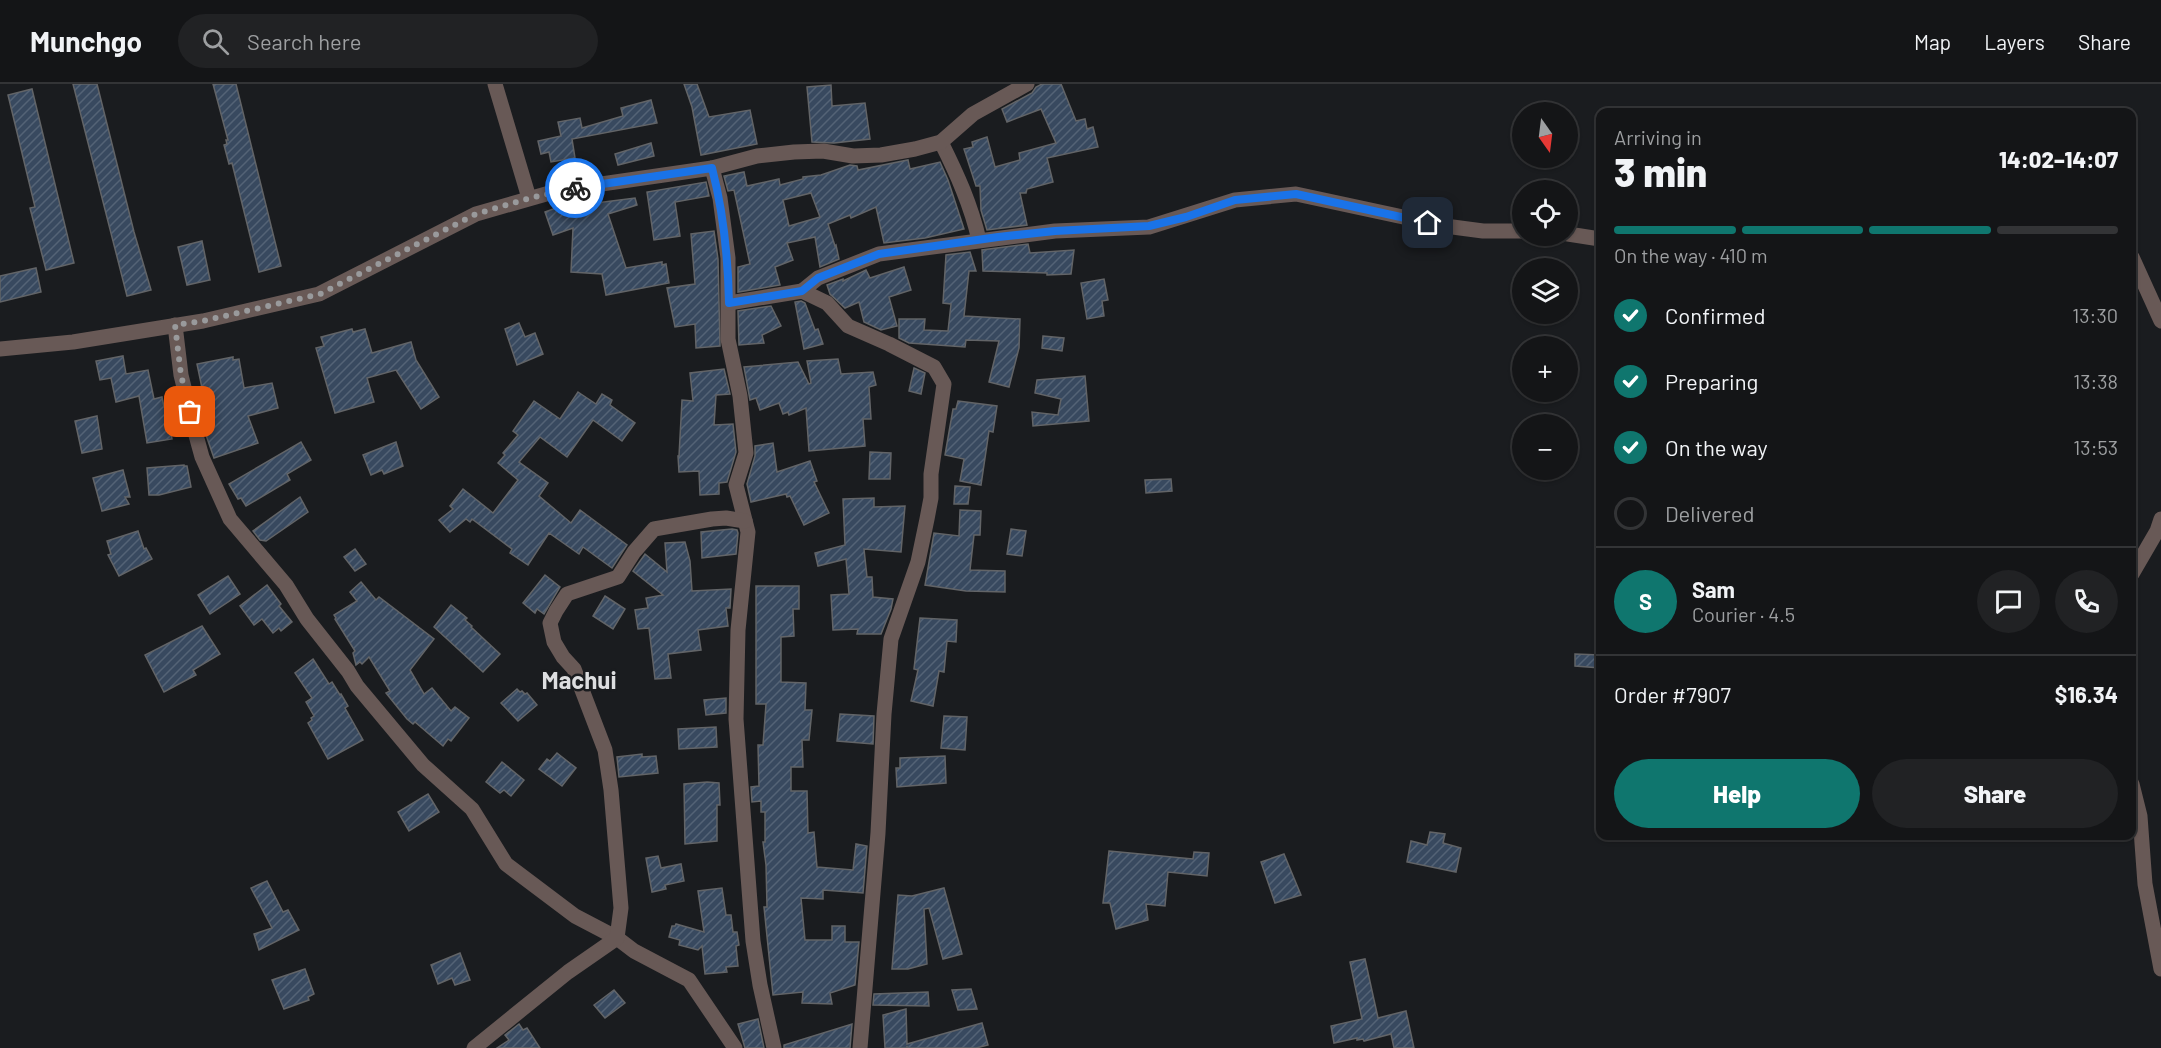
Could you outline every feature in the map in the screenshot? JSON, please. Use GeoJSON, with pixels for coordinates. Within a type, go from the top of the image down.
{"type":"FeatureCollection","features":[{"type":"Feature","properties":{"kind":"street"},"geometry":{"type":"LineString","coordinates":[[495,84],[530,198]]}},
{"type":"Feature","properties":{"kind":"street"},"geometry":{"type":"LineString","coordinates":[[0,349],[73,342],[203,321],[320,294],[476,214],[560,190],[712,168],[757,156],[823,151],[853,156],[881,155],[941,142],[973,114],[1027,84]]}},
{"type":"Feature","properties":{"kind":"street"},"geometry":{"type":"LineString","coordinates":[[941,142],[964,190],[979,240]]}},
{"type":"Feature","properties":{"kind":"street"},"geometry":{"type":"LineString","coordinates":[[712,168],[720,198],[729,258],[728,339],[740,396],[747,453],[736,485],[747,532],[738,630],[736,719],[753,940],[774,1048]]}},
{"type":"Feature","properties":{"kind":"street"},"geometry":{"type":"LineString","coordinates":[[729,303],[802,291],[818,278],[879,254],[1055,231],[1149,226],[1186,217],[1235,200],[1296,194],[1445,226],[1483,231],[1512,231]]}},
{"type":"Feature","properties":{"kind":"street"},"geometry":{"type":"LineString","coordinates":[[1578,236],[1596,238]]}},
{"type":"Feature","properties":{"kind":"street"},"geometry":{"type":"LineString","coordinates":[[2136,266],[2161,321]]}},
{"type":"Feature","properties":{"kind":"street"},"geometry":{"type":"LineString","coordinates":[[802,291],[827,303],[848,326],[890,344],[934,367],[944,384],[927,519],[918,562],[891,639],[860,1048]]}},
{"type":"Feature","properties":{"kind":"street"},"geometry":{"type":"LineString","coordinates":[[175,325],[181,375],[202,457],[230,519],[286,585],[307,619],[357,686],[423,765],[472,809],[506,864],[575,916],[689,980],[735,1048]]}},
{"type":"Feature","properties":{"kind":"street"},"geometry":{"type":"LineString","coordinates":[[474,1048],[568,972],[617,938],[621,908],[611,790],[605,750],[574,669],[554,642],[550,623],[556,611],[567,594],[618,577],[634,552],[654,529],[712,519],[726,518],[745,521]]}},
{"type":"Feature","properties":{"kind":"street"},"geometry":{"type":"LineString","coordinates":[[2136,567],[2157,531],[2161,519]]}},
{"type":"Feature","properties":{"kind":"street"},"geometry":{"type":"LineString","coordinates":[[2136,800],[2140,816],[2145,884],[2161,969]]}},
{"type":"Feature","properties":{"kind":"building"},"geometry":{"type":"Polygon","coordinates":[[[73,84],[97,84],[151,290],[127,296],[73,84]]]}},
{"type":"Feature","properties":{"kind":"building"},"geometry":{"type":"Polygon","coordinates":[[[213,84],[236,84],[281,266],[259,272],[232,163],[229,164],[224,145],[228,140],[213,84]]]}},
{"type":"Feature","properties":{"kind":"building"},"geometry":{"type":"Polygon","coordinates":[[[684,84],[697,84],[709,117],[750,110],[757,144],[701,155],[692,107],[684,84]]]}},
{"type":"Feature","properties":{"kind":"building"},"geometry":{"type":"Polygon","coordinates":[[[1042,84],[1061,84],[1076,121],[1085,119],[1087,129],[1093,127],[1098,147],[1047,158],[1053,182],[1027,189],[1026,193],[1020,193],[1027,225],[987,230],[981,210],[980,186],[976,186],[964,149],[973,147],[972,142],[987,137],[995,167],[1020,160],[1019,153],[1056,143],[1041,109],[1007,122],[1002,109],[1032,93],[1042,84]]]}},
{"type":"Feature","properties":{"kind":"building"},"geometry":{"type":"Polygon","coordinates":[[[831,85],[832,106],[865,103],[870,139],[834,143],[812,142],[807,87],[831,85]]]}},
{"type":"Feature","properties":{"kind":"building"},"geometry":{"type":"Polygon","coordinates":[[[32,89],[74,263],[46,270],[30,208],[35,207],[8,95],[32,89]]]}},
{"type":"Feature","properties":{"kind":"building"},"geometry":{"type":"Polygon","coordinates":[[[651,100],[657,123],[572,139],[575,158],[551,162],[549,152],[541,154],[538,141],[561,136],[558,122],[580,118],[582,128],[623,116],[621,108],[651,100]]]}},
{"type":"Feature","properties":{"kind":"building"},"geometry":{"type":"Polygon","coordinates":[[[651,143],[654,156],[618,165],[615,154],[651,143]]]}},
{"type":"Feature","properties":{"kind":"building"},"geometry":{"type":"Polygon","coordinates":[[[908,160],[910,169],[940,162],[964,229],[925,238],[884,243],[876,207],[851,218],[850,215],[828,224],[839,259],[820,267],[815,237],[787,243],[793,260],[775,267],[780,285],[738,292],[738,267],[750,264],[734,190],[728,191],[724,176],[744,172],[747,186],[779,179],[780,185],[850,165],[857,166],[858,170],[908,160]],[[811,193],[783,200],[789,226],[820,217],[811,193]]]}},
{"type":"Feature","properties":{"kind":"building"},"geometry":{"type":"Polygon","coordinates":[[[706,182],[709,196],[675,202],[680,236],[654,240],[647,192],[706,182]]]}},
{"type":"Feature","properties":{"kind":"building"},"geometry":{"type":"Polygon","coordinates":[[[635,198],[637,205],[608,214],[626,268],[662,262],[662,265],[666,264],[669,283],[606,295],[602,274],[571,272],[573,228],[553,235],[545,212],[556,208],[635,198]]]}},
{"type":"Feature","properties":{"kind":"building"},"geometry":{"type":"Polygon","coordinates":[[[714,231],[718,259],[720,346],[696,348],[695,324],[675,327],[667,288],[695,284],[691,234],[714,231]]]}},
{"type":"Feature","properties":{"kind":"building"},"geometry":{"type":"Polygon","coordinates":[[[202,241],[210,280],[187,285],[178,247],[202,241]]]}},
{"type":"Feature","properties":{"kind":"building"},"geometry":{"type":"Polygon","coordinates":[[[1028,244],[1030,253],[1074,250],[1071,274],[1047,275],[1047,273],[983,271],[982,250],[1028,244]]]}},
{"type":"Feature","properties":{"kind":"building"},"geometry":{"type":"Polygon","coordinates":[[[970,252],[976,271],[969,271],[964,316],[1020,319],[1019,348],[1009,387],[989,382],[999,341],[966,340],[965,347],[909,343],[899,338],[899,319],[925,319],[924,330],[948,331],[951,304],[943,303],[946,255],[970,252]]]}},
{"type":"Feature","properties":{"kind":"building"},"geometry":{"type":"Polygon","coordinates":[[[904,267],[911,290],[889,297],[897,326],[881,330],[864,322],[859,302],[845,308],[830,294],[827,285],[843,279],[843,281],[866,270],[870,278],[904,267]]]}},
{"type":"Feature","properties":{"kind":"building"},"geometry":{"type":"Polygon","coordinates":[[[36,268],[41,292],[0,302],[0,276],[36,268]]]}},
{"type":"Feature","properties":{"kind":"building"},"geometry":{"type":"Polygon","coordinates":[[[1104,279],[1108,300],[1102,301],[1104,316],[1087,319],[1081,283],[1104,279]]]}},
{"type":"Feature","properties":{"kind":"building"},"geometry":{"type":"Polygon","coordinates":[[[795,302],[805,303],[823,344],[804,349],[795,302]]]}},
{"type":"Feature","properties":{"kind":"building"},"geometry":{"type":"Polygon","coordinates":[[[771,306],[781,326],[762,335],[764,343],[739,345],[738,311],[771,306]]]}},
{"type":"Feature","properties":{"kind":"building"},"geometry":{"type":"Polygon","coordinates":[[[519,323],[525,337],[535,333],[543,354],[517,365],[505,329],[519,323]]]}},
{"type":"Feature","properties":{"kind":"building"},"geometry":{"type":"Polygon","coordinates":[[[352,329],[353,332],[365,329],[372,353],[411,342],[416,360],[439,397],[421,409],[396,370],[367,378],[374,402],[335,413],[316,348],[324,346],[321,337],[352,329]]]}},
{"type":"Feature","properties":{"kind":"building"},"geometry":{"type":"Polygon","coordinates":[[[1043,336],[1064,338],[1062,351],[1042,348],[1043,336]]]}},
{"type":"Feature","properties":{"kind":"building"},"geometry":{"type":"Polygon","coordinates":[[[123,356],[126,374],[148,370],[154,399],[162,397],[164,407],[166,407],[172,439],[147,443],[139,396],[116,402],[111,378],[100,380],[96,361],[123,356]]]}},
{"type":"Feature","properties":{"kind":"building"},"geometry":{"type":"Polygon","coordinates":[[[233,357],[233,360],[239,359],[244,388],[272,383],[278,408],[248,416],[258,443],[214,458],[206,435],[209,434],[203,407],[206,407],[197,364],[233,357]]]}},
{"type":"Feature","properties":{"kind":"building"},"geometry":{"type":"Polygon","coordinates":[[[838,359],[841,374],[873,372],[876,385],[869,387],[871,419],[863,419],[865,446],[809,451],[806,408],[789,415],[788,412],[783,414],[779,403],[760,410],[756,398],[750,400],[744,367],[798,362],[809,384],[811,383],[807,361],[838,359]]]}},
{"type":"Feature","properties":{"kind":"building"},"geometry":{"type":"Polygon","coordinates":[[[914,368],[925,373],[921,394],[909,391],[914,368]]]}},
{"type":"Feature","properties":{"kind":"building"},"geometry":{"type":"Polygon","coordinates":[[[724,369],[730,394],[716,395],[714,425],[733,424],[736,452],[727,482],[719,483],[719,494],[700,495],[699,471],[679,472],[682,400],[693,401],[690,373],[724,369]]]}},
{"type":"Feature","properties":{"kind":"building"},"geometry":{"type":"Polygon","coordinates":[[[1085,376],[1089,421],[1033,426],[1032,412],[1058,415],[1061,399],[1035,393],[1037,380],[1085,376]]]}},
{"type":"Feature","properties":{"kind":"building"},"geometry":{"type":"Polygon","coordinates":[[[578,392],[596,404],[602,394],[612,400],[610,405],[635,423],[622,441],[593,420],[567,457],[540,437],[519,462],[548,483],[539,496],[571,523],[580,510],[627,545],[612,568],[583,547],[579,554],[549,533],[528,565],[510,553],[512,549],[472,519],[470,522],[466,519],[450,532],[439,520],[453,509],[450,506],[463,489],[493,513],[518,480],[498,463],[518,435],[513,431],[534,401],[560,419],[578,392]]]}},
{"type":"Feature","properties":{"kind":"building"},"geometry":{"type":"Polygon","coordinates":[[[958,401],[997,406],[993,432],[989,431],[981,485],[960,481],[964,459],[945,455],[953,409],[956,409],[958,401]]]}},
{"type":"Feature","properties":{"kind":"building"},"geometry":{"type":"Polygon","coordinates":[[[97,416],[102,449],[82,453],[75,421],[97,416]]]}},
{"type":"Feature","properties":{"kind":"building"},"geometry":{"type":"Polygon","coordinates":[[[301,442],[311,460],[287,474],[290,480],[246,506],[241,498],[238,499],[229,484],[301,442]]]}},
{"type":"Feature","properties":{"kind":"building"},"geometry":{"type":"Polygon","coordinates":[[[396,442],[403,466],[384,474],[382,470],[371,475],[363,455],[396,442]]]}},
{"type":"Feature","properties":{"kind":"building"},"geometry":{"type":"Polygon","coordinates":[[[773,443],[777,472],[810,461],[817,481],[814,482],[829,513],[804,525],[790,496],[787,497],[786,494],[751,502],[747,484],[755,456],[755,446],[773,443]]]}},
{"type":"Feature","properties":{"kind":"building"},"geometry":{"type":"Polygon","coordinates":[[[870,452],[891,453],[890,479],[869,479],[870,452]]]}},
{"type":"Feature","properties":{"kind":"building"},"geometry":{"type":"Polygon","coordinates":[[[187,466],[191,487],[159,495],[149,495],[147,468],[187,466]]]}},
{"type":"Feature","properties":{"kind":"building"},"geometry":{"type":"Polygon","coordinates":[[[123,470],[130,497],[125,497],[129,504],[102,511],[93,478],[123,470]]]}},
{"type":"Feature","properties":{"kind":"building"},"geometry":{"type":"Polygon","coordinates":[[[1171,479],[1172,491],[1146,493],[1145,480],[1171,479]]]}},
{"type":"Feature","properties":{"kind":"building"},"geometry":{"type":"Polygon","coordinates":[[[955,486],[970,487],[968,504],[954,504],[955,486]]]}},
{"type":"Feature","properties":{"kind":"building"},"geometry":{"type":"Polygon","coordinates":[[[300,497],[308,512],[266,541],[260,540],[253,531],[300,497]]]}},
{"type":"Feature","properties":{"kind":"building"},"geometry":{"type":"Polygon","coordinates":[[[874,498],[874,507],[905,506],[901,552],[864,549],[867,577],[872,577],[873,597],[893,599],[891,609],[881,634],[857,634],[858,629],[833,630],[831,595],[849,594],[846,559],[818,566],[815,553],[845,545],[843,499],[874,498]]]}},
{"type":"Feature","properties":{"kind":"building"},"geometry":{"type":"Polygon","coordinates":[[[960,510],[981,511],[980,535],[974,535],[970,570],[1005,571],[1005,592],[966,591],[925,585],[934,533],[959,536],[960,510]]]}},
{"type":"Feature","properties":{"kind":"building"},"geometry":{"type":"Polygon","coordinates":[[[1011,529],[1026,531],[1022,556],[1007,554],[1011,529]]]}},
{"type":"Feature","properties":{"kind":"building"},"geometry":{"type":"Polygon","coordinates":[[[737,530],[738,533],[736,554],[702,558],[701,532],[737,530]]]}},
{"type":"Feature","properties":{"kind":"building"},"geometry":{"type":"Polygon","coordinates":[[[138,531],[144,549],[146,548],[152,559],[119,576],[108,555],[111,554],[107,541],[138,531]]]}},
{"type":"Feature","properties":{"kind":"building"},"geometry":{"type":"Polygon","coordinates":[[[685,542],[690,561],[692,591],[731,589],[730,608],[726,608],[728,626],[698,630],[701,650],[668,654],[671,678],[655,679],[649,628],[638,629],[635,610],[648,608],[646,598],[663,595],[633,571],[645,554],[667,572],[665,543],[685,542]]]}},
{"type":"Feature","properties":{"kind":"building"},"geometry":{"type":"Polygon","coordinates":[[[355,549],[366,564],[355,571],[344,557],[355,549]]]}},
{"type":"Feature","properties":{"kind":"building"},"geometry":{"type":"Polygon","coordinates":[[[545,575],[560,587],[544,614],[537,609],[535,613],[523,603],[545,575]]]}},
{"type":"Feature","properties":{"kind":"building"},"geometry":{"type":"Polygon","coordinates":[[[228,576],[240,594],[210,614],[198,595],[228,576]]]}},
{"type":"Feature","properties":{"kind":"building"},"geometry":{"type":"Polygon","coordinates":[[[361,582],[376,600],[379,597],[434,639],[410,670],[424,694],[432,688],[451,711],[455,707],[469,718],[451,741],[448,739],[443,746],[415,722],[413,724],[407,719],[386,693],[390,691],[369,657],[362,664],[360,662],[356,665],[353,653],[355,651],[334,615],[357,601],[350,592],[361,582]]]}},
{"type":"Feature","properties":{"kind":"building"},"geometry":{"type":"Polygon","coordinates":[[[267,585],[281,604],[279,606],[292,622],[281,631],[279,628],[273,633],[262,619],[254,625],[240,606],[267,585]]]}},
{"type":"Feature","properties":{"kind":"building"},"geometry":{"type":"Polygon","coordinates":[[[756,586],[799,586],[799,609],[793,609],[794,636],[781,637],[781,682],[806,683],[805,710],[812,710],[809,740],[802,740],[803,767],[791,767],[791,791],[807,791],[808,833],[814,832],[817,867],[853,870],[856,844],[867,846],[863,893],[823,890],[823,899],[801,898],[805,940],[832,940],[832,926],[845,926],[845,942],[859,942],[855,985],[830,993],[832,1004],[802,1003],[803,992],[773,995],[764,907],[767,907],[763,842],[765,842],[765,812],[761,812],[761,801],[752,802],[751,787],[759,786],[758,745],[763,745],[766,704],[756,704],[756,586]]]}},
{"type":"Feature","properties":{"kind":"building"},"geometry":{"type":"Polygon","coordinates":[[[605,596],[625,609],[613,629],[593,616],[605,596]]]}},
{"type":"Feature","properties":{"kind":"building"},"geometry":{"type":"Polygon","coordinates":[[[451,605],[467,618],[465,620],[471,627],[500,654],[483,672],[434,627],[451,605]]]}},
{"type":"Feature","properties":{"kind":"building"},"geometry":{"type":"Polygon","coordinates":[[[920,618],[957,620],[956,642],[947,641],[944,672],[939,671],[933,706],[911,701],[918,670],[914,669],[920,618]]]}},
{"type":"Feature","properties":{"kind":"building"},"geometry":{"type":"Polygon","coordinates":[[[202,626],[220,654],[193,670],[196,675],[164,692],[145,655],[202,626]]]}},
{"type":"Feature","properties":{"kind":"building"},"geometry":{"type":"Polygon","coordinates":[[[1575,654],[1596,655],[1596,668],[1575,666],[1575,654]]]}},
{"type":"Feature","properties":{"kind":"building"},"geometry":{"type":"Polygon","coordinates":[[[313,659],[329,684],[332,682],[341,694],[348,706],[345,708],[363,740],[328,759],[308,723],[314,716],[306,702],[312,698],[295,673],[313,659]]]}},
{"type":"Feature","properties":{"kind":"building"},"geometry":{"type":"Polygon","coordinates":[[[517,689],[527,693],[537,705],[518,721],[501,703],[517,689]]]}},
{"type":"Feature","properties":{"kind":"building"},"geometry":{"type":"Polygon","coordinates":[[[726,698],[726,713],[706,715],[704,700],[726,698]]]}},
{"type":"Feature","properties":{"kind":"building"},"geometry":{"type":"Polygon","coordinates":[[[840,714],[874,716],[873,744],[837,741],[840,714]]]}},
{"type":"Feature","properties":{"kind":"building"},"geometry":{"type":"Polygon","coordinates":[[[944,716],[967,717],[965,750],[941,748],[944,716]]]}},
{"type":"Feature","properties":{"kind":"building"},"geometry":{"type":"Polygon","coordinates":[[[716,727],[717,747],[679,749],[678,729],[716,727]]]}},
{"type":"Feature","properties":{"kind":"building"},"geometry":{"type":"Polygon","coordinates":[[[557,753],[576,768],[562,786],[539,769],[547,759],[550,761],[557,753]]]}},
{"type":"Feature","properties":{"kind":"building"},"geometry":{"type":"Polygon","coordinates":[[[642,754],[642,757],[656,756],[658,773],[619,777],[617,757],[642,754]]]}},
{"type":"Feature","properties":{"kind":"building"},"geometry":{"type":"Polygon","coordinates":[[[945,756],[946,783],[897,787],[896,768],[900,768],[900,758],[945,756]]]}},
{"type":"Feature","properties":{"kind":"building"},"geometry":{"type":"Polygon","coordinates":[[[502,762],[524,780],[511,796],[504,790],[500,793],[486,782],[502,762]]]}},
{"type":"Feature","properties":{"kind":"building"},"geometry":{"type":"Polygon","coordinates":[[[719,783],[717,841],[685,844],[684,784],[719,783]]]}},
{"type":"Feature","properties":{"kind":"building"},"geometry":{"type":"Polygon","coordinates":[[[428,794],[439,812],[409,831],[398,812],[428,794]]]}},
{"type":"Feature","properties":{"kind":"building"},"geometry":{"type":"Polygon","coordinates":[[[1430,832],[1445,834],[1443,843],[1461,848],[1456,872],[1407,862],[1411,841],[1427,845],[1430,832]]]}},
{"type":"Feature","properties":{"kind":"building"},"geometry":{"type":"Polygon","coordinates":[[[1109,851],[1193,859],[1194,852],[1209,853],[1207,876],[1168,872],[1165,906],[1146,904],[1148,920],[1116,929],[1110,903],[1103,903],[1109,851]]]}},
{"type":"Feature","properties":{"kind":"building"},"geometry":{"type":"Polygon","coordinates":[[[1284,854],[1301,895],[1275,903],[1261,862],[1284,854]]]}},
{"type":"Feature","properties":{"kind":"building"},"geometry":{"type":"Polygon","coordinates":[[[658,856],[661,868],[681,864],[684,881],[665,885],[666,889],[652,892],[646,858],[658,856]]]}},
{"type":"Feature","properties":{"kind":"building"},"geometry":{"type":"Polygon","coordinates":[[[267,881],[283,912],[288,910],[299,930],[259,950],[254,934],[272,928],[251,888],[267,881]]]}},
{"type":"Feature","properties":{"kind":"building"},"geometry":{"type":"Polygon","coordinates":[[[722,888],[726,915],[731,915],[733,932],[737,932],[738,966],[726,967],[727,972],[705,974],[702,946],[698,950],[679,945],[680,940],[669,937],[672,926],[676,924],[704,932],[698,891],[722,888]]]}},
{"type":"Feature","properties":{"kind":"building"},"geometry":{"type":"Polygon","coordinates":[[[944,888],[962,954],[943,959],[929,908],[924,909],[927,964],[908,969],[892,969],[898,895],[912,896],[944,888]]]}},
{"type":"Feature","properties":{"kind":"building"},"geometry":{"type":"Polygon","coordinates":[[[460,953],[470,980],[455,985],[452,978],[438,984],[431,965],[460,953]]]}},
{"type":"Feature","properties":{"kind":"building"},"geometry":{"type":"Polygon","coordinates":[[[1365,959],[1378,1018],[1406,1011],[1414,1048],[1394,1048],[1391,1034],[1364,1041],[1363,1039],[1357,1040],[1357,1038],[1334,1043],[1331,1026],[1362,1019],[1350,962],[1365,959]]]}},
{"type":"Feature","properties":{"kind":"building"},"geometry":{"type":"Polygon","coordinates":[[[305,969],[314,994],[308,997],[309,1000],[284,1009],[272,980],[305,969]]]}},
{"type":"Feature","properties":{"kind":"building"},"geometry":{"type":"Polygon","coordinates":[[[971,989],[977,1009],[958,1010],[952,990],[971,989]]]}},
{"type":"Feature","properties":{"kind":"building"},"geometry":{"type":"Polygon","coordinates":[[[614,990],[625,1003],[605,1018],[594,1005],[614,990]]]}},
{"type":"Feature","properties":{"kind":"building"},"geometry":{"type":"Polygon","coordinates":[[[928,992],[929,1006],[873,1005],[874,994],[928,992]]]}},
{"type":"Feature","properties":{"kind":"building"},"geometry":{"type":"Polygon","coordinates":[[[906,1009],[907,1044],[982,1023],[988,1045],[976,1048],[885,1048],[883,1015],[906,1009]]]}},
{"type":"Feature","properties":{"kind":"building"},"geometry":{"type":"Polygon","coordinates":[[[758,1019],[764,1048],[745,1048],[738,1024],[758,1019]]]}},
{"type":"Feature","properties":{"kind":"building"},"geometry":{"type":"Polygon","coordinates":[[[519,1024],[523,1030],[527,1028],[540,1048],[497,1048],[509,1040],[505,1035],[519,1024]]]}},
{"type":"Feature","properties":{"kind":"building"},"geometry":{"type":"Polygon","coordinates":[[[852,1024],[850,1048],[784,1048],[784,1045],[852,1024]]]}},
{"type":"Feature","properties":{"kind":"way so far"},"geometry":{"type":"LineString","coordinates":[[190,412],[181,375],[175,325],[203,321],[320,294],[476,214],[560,190],[575,188]]}},
{"type":"Feature","properties":{"kind":"district","name":"Machui"},"geometry":{"type":"Point","coordinates":[579,679]}},
{"type":"Feature","properties":{"kind":"route"},"geometry":{"type":"LineString","coordinates":[[575,188],[712,168],[720,198],[729,258],[729,303],[802,291],[818,278],[879,254],[1055,231],[1113,230],[1149,226],[1186,217],[1235,200],[1296,194],[1428,223]]}}]}
